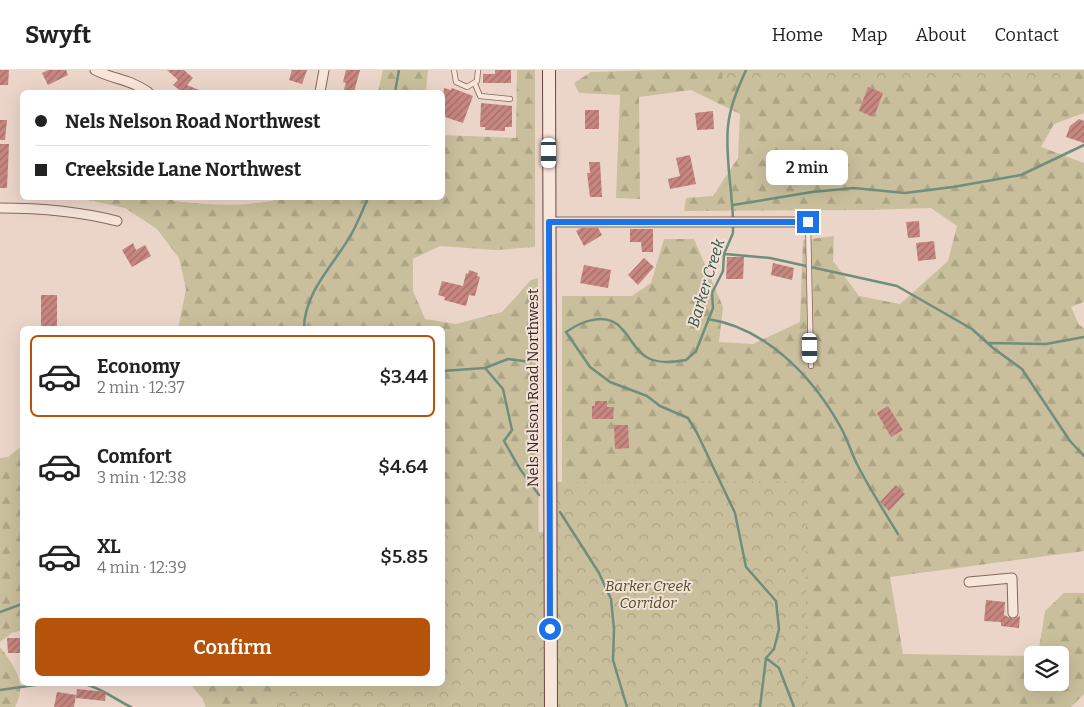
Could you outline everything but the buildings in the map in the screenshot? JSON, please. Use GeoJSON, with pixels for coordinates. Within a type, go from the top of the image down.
{"type":"FeatureCollection","features":[{"type":"Feature","properties":{"kind":"street"},"geometry":{"type":"LineString","coordinates":[[95,70],[106,75],[122,77],[145,90]]}},
{"type":"Feature","properties":{"kind":"street"},"geometry":{"type":"LineString","coordinates":[[320,90],[324,70]]}},
{"type":"Feature","properties":{"kind":"street","name":"Nels Nelson Road Northwest"},"geometry":{"type":"LineString","coordinates":[[549,70],[551,707]]}},
{"type":"Feature","properties":{"kind":"street"},"geometry":{"type":"LineString","coordinates":[[0,208],[39,208],[83,212],[117,221]]}},
{"type":"Feature","properties":{"kind":"street"},"geometry":{"type":"LineString","coordinates":[[549,222],[808,222]]}},
{"type":"Feature","properties":{"kind":"street"},"geometry":{"type":"LineString","coordinates":[[969,582],[1012,578],[1013,613]]}},
{"type":"Feature","properties":{"kind":"lane"},"geometry":{"type":"LineString","coordinates":[[454,70],[454,78],[458,85],[467,87],[475,84],[479,77],[478,70]]}},
{"type":"Feature","properties":{"kind":"lane"},"geometry":{"type":"LineString","coordinates":[[475,84],[480,96],[510,99]]}},
{"type":"Feature","properties":{"kind":"lane"},"geometry":{"type":"LineString","coordinates":[[808,222],[811,366]]}},
{"type":"Feature","properties":{"kind":"green space"},"geometry":{"type":"Polygon","coordinates":[[[383,70],[428,70],[426,90],[378,90],[383,70]]]}},
{"type":"Feature","properties":{"kind":"green space"},"geometry":{"type":"Polygon","coordinates":[[[517,70],[535,70],[535,247],[495,250],[440,246],[413,259],[413,291],[425,319],[456,324],[502,312],[531,280],[538,278],[539,707],[206,707],[202,698],[192,686],[445,686],[445,326],[179,326],[186,289],[179,258],[157,229],[125,208],[88,200],[173,200],[229,205],[274,200],[445,200],[445,135],[516,138],[517,70]]]}},
{"type":"Feature","properties":{"kind":"green space"},"geometry":{"type":"Polygon","coordinates":[[[658,70],[1084,70],[1084,113],[1054,124],[1041,147],[1084,163],[1084,302],[1071,307],[1079,325],[1084,328],[1084,551],[890,577],[903,654],[1024,656],[1024,691],[1069,691],[1069,646],[1039,646],[1045,611],[1064,593],[1084,593],[1084,694],[1071,707],[562,707],[562,296],[632,296],[651,283],[664,239],[694,239],[723,307],[719,342],[753,344],[800,322],[803,240],[834,236],[833,261],[859,296],[900,304],[948,261],[957,226],[931,208],[684,211],[686,198],[713,196],[738,158],[740,114],[691,90],[639,97],[640,199],[616,198],[620,95],[579,93],[574,83],[591,72],[658,70]]]}},
{"type":"Feature","properties":{"kind":"green space"},"geometry":{"type":"Polygon","coordinates":[[[723,70],[1061,70],[1061,80],[722,80],[723,70]]]}},
{"type":"Feature","properties":{"kind":"green space"},"geometry":{"type":"Polygon","coordinates":[[[20,448],[20,631],[12,633],[0,642],[0,458],[8,457],[20,448]]]}},
{"type":"Feature","properties":{"kind":"green space","name":"Barker Creek Corridor"},"geometry":{"type":"Polygon","coordinates":[[[806,481],[806,707],[277,707],[277,686],[445,686],[445,533],[550,532],[549,482],[806,481]]]}},
{"type":"Feature","properties":{"kind":"green space"},"geometry":{"type":"Polygon","coordinates":[[[0,647],[18,675],[20,682],[19,698],[15,707],[0,707],[0,647]]]}},
{"type":"Feature","properties":{"kind":"waterway"},"geometry":{"type":"LineString","coordinates":[[395,90],[399,70]]}},
{"type":"Feature","properties":{"kind":"waterway","name":"Barker Creek"},"geometry":{"type":"LineString","coordinates":[[733,220],[727,149],[728,126],[732,104],[746,70]]}},
{"type":"Feature","properties":{"kind":"waterway"},"geometry":{"type":"LineString","coordinates":[[733,205],[812,192],[854,188],[905,193],[953,187],[1021,175],[1084,145]]}},
{"type":"Feature","properties":{"kind":"waterway"},"geometry":{"type":"LineString","coordinates":[[304,326],[309,302],[322,278],[352,233],[367,200]]}},
{"type":"Feature","properties":{"kind":"waterway"},"geometry":{"type":"LineString","coordinates":[[733,225],[733,233],[724,254],[723,271],[712,293],[713,308],[696,351],[686,360],[662,362],[648,358],[637,349],[622,329],[609,320],[587,321],[566,332],[590,367],[610,382],[647,396],[660,406],[688,418],[697,433],[735,513],[746,567],[776,601],[779,629],[774,649],[766,658],[760,707]]}},
{"type":"Feature","properties":{"kind":"waterway"},"geometry":{"type":"LineString","coordinates":[[725,254],[770,258],[897,286],[972,329],[993,348],[1022,369],[1070,441],[1084,456]]}},
{"type":"Feature","properties":{"kind":"waterway"},"geometry":{"type":"LineString","coordinates":[[708,319],[729,324],[749,332],[768,344],[785,357],[816,389],[840,426],[862,473],[898,534]]}},
{"type":"Feature","properties":{"kind":"waterway"},"geometry":{"type":"LineString","coordinates":[[989,343],[1046,344],[1084,337]]}},
{"type":"Feature","properties":{"kind":"waterway","name":"Barker Creek"},"geometry":{"type":"LineString","coordinates":[[445,371],[485,368],[508,359],[531,362],[536,352]]}},
{"type":"Feature","properties":{"kind":"waterway"},"geometry":{"type":"LineString","coordinates":[[485,368],[503,389],[512,430],[504,441],[520,469],[539,495]]}},
{"type":"Feature","properties":{"kind":"waterway"},"geometry":{"type":"LineString","coordinates":[[560,512],[599,573],[611,599],[614,629],[613,660],[627,707]]}},
{"type":"Feature","properties":{"kind":"waterway","name":"Barker Creek"},"geometry":{"type":"LineString","coordinates":[[0,612],[20,605]]}},
{"type":"Feature","properties":{"kind":"waterway"},"geometry":{"type":"LineString","coordinates":[[766,658],[779,668],[794,707]]}},
{"type":"Feature","properties":{"kind":"waterway"},"geometry":{"type":"LineString","coordinates":[[0,690],[28,686]]}},
{"type":"Feature","properties":{"kind":"waterway"},"geometry":{"type":"LineString","coordinates":[[90,686],[131,707]]}},
{"type":"Feature","properties":{"kind":"route"},"geometry":{"type":"LineString","coordinates":[[550,629],[549,222],[808,222]]}}]}
